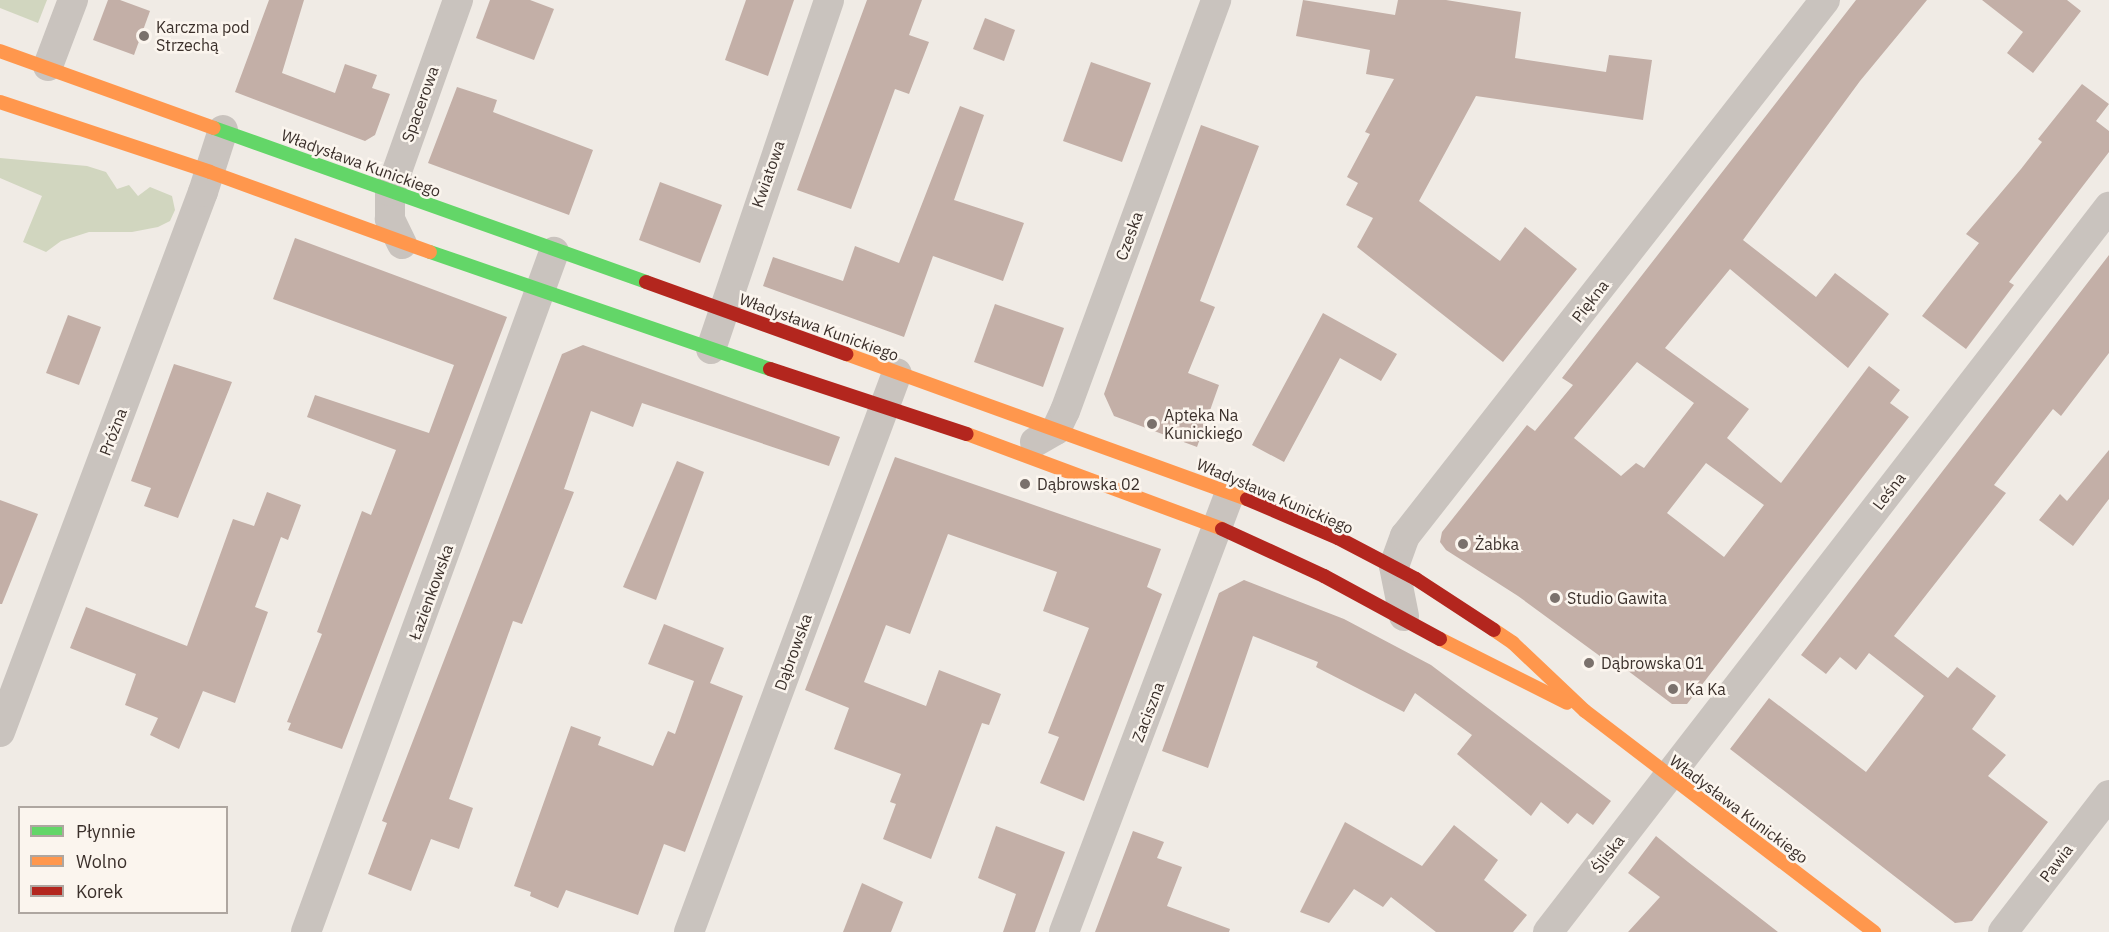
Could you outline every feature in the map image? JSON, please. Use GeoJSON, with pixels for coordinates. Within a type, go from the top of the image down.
{"type":"FeatureCollection","features":[{"type":"Feature","properties":{"kind":"main road","name":"Władysława Kunickiego"},"geometry":{"type":"LineString","coordinates":[[0,51],[48,66],[554,252],[722,309],[1230,492],[1394,566],[1514,643],[1585,711],[1874,932]]}},
{"type":"Feature","properties":{"kind":"main road","name":"Władysława Kunickiego"},"geometry":{"type":"LineString","coordinates":[[0,102],[210,172],[541,294],[884,405],[1018,451],[1219,528],[1404,616],[1523,684],[1585,711]]}},
{"type":"Feature","properties":{"kind":"street"},"geometry":{"type":"LineString","coordinates":[[48,66],[73,0]]}},
{"type":"Feature","properties":{"kind":"street","name":"Spacerowa"},"geometry":{"type":"LineString","coordinates":[[402,244],[390,219],[390,191],[458,0]]}},
{"type":"Feature","properties":{"kind":"street","name":"Kwiatowa"},"geometry":{"type":"LineString","coordinates":[[711,349],[722,309],[829,0]]}},
{"type":"Feature","properties":{"kind":"street","name":"Czeska"},"geometry":{"type":"LineString","coordinates":[[1056,430],[1216,0]]}},
{"type":"Feature","properties":{"kind":"street","name":"Piękna"},"geometry":{"type":"LineString","coordinates":[[1394,566],[1405,536],[1826,0]]}},
{"type":"Feature","properties":{"kind":"street","name":"Próżna"},"geometry":{"type":"LineString","coordinates":[[0,732],[210,172],[223,130]]}},
{"type":"Feature","properties":{"kind":"street","name":"Leśna"},"geometry":{"type":"LineString","coordinates":[[1668,775],[2109,207]]}},
{"type":"Feature","properties":{"kind":"street","name":"Łazienkowska"},"geometry":{"type":"LineString","coordinates":[[306,932],[541,294],[554,252]]}},
{"type":"Feature","properties":{"kind":"street","name":"Dąbrowska"},"geometry":{"type":"LineString","coordinates":[[689,932],[897,373]]}},
{"type":"Feature","properties":{"kind":"street"},"geometry":{"type":"LineString","coordinates":[[1018,451],[1056,430]]}},
{"type":"Feature","properties":{"kind":"street","name":"Zaciszna"},"geometry":{"type":"LineString","coordinates":[[1064,932],[1219,528],[1230,492]]}},
{"type":"Feature","properties":{"kind":"street"},"geometry":{"type":"LineString","coordinates":[[1394,566],[1404,616]]}},
{"type":"Feature","properties":{"kind":"street","name":"Śliska"},"geometry":{"type":"LineString","coordinates":[[1548,932],[1668,775]]}},
{"type":"Feature","properties":{"kind":"street","name":"Pawia"},"geometry":{"type":"LineString","coordinates":[[2003,932],[2109,795]]}},
{"type":"Feature","properties":{"kind":"green space"},"geometry":{"type":"Polygon","coordinates":[[[0,0],[47,0],[38,23],[0,8],[0,0]]]}},
{"type":"Feature","properties":{"kind":"green space"},"geometry":{"type":"Polygon","coordinates":[[[0,158],[87,166],[106,172],[117,189],[129,185],[138,196],[150,187],[172,196],[175,210],[170,221],[158,227],[132,232],[89,232],[61,241],[46,252],[23,242],[42,196],[0,178],[0,158]]]}},
{"type":"Feature","properties":{"kind":"building"},"geometry":{"type":"Polygon","coordinates":[[[108,0],[120,0],[150,11],[134,55],[93,40],[108,0]]]}},
{"type":"Feature","properties":{"kind":"building"},"geometry":{"type":"Polygon","coordinates":[[[269,0],[304,0],[282,73],[335,93],[345,64],[377,75],[372,88],[390,94],[375,135],[365,141],[235,92],[269,0]]]}},
{"type":"Feature","properties":{"kind":"building"},"geometry":{"type":"Polygon","coordinates":[[[490,0],[530,0],[554,9],[534,60],[476,38],[490,0]]]}},
{"type":"Feature","properties":{"kind":"building"},"geometry":{"type":"Polygon","coordinates":[[[746,0],[794,0],[768,76],[725,60],[746,0]]]}},
{"type":"Feature","properties":{"kind":"building"},"geometry":{"type":"Polygon","coordinates":[[[867,0],[922,0],[909,35],[929,42],[909,94],[895,89],[851,209],[797,190],[867,0]]]}},
{"type":"Feature","properties":{"kind":"building"},"geometry":{"type":"Polygon","coordinates":[[[1303,0],[1395,15],[1398,0],[1446,0],[1521,12],[1515,58],[1606,72],[1609,55],[1652,60],[1643,120],[1476,96],[1419,201],[1500,261],[1525,227],[1577,269],[1503,362],[1357,247],[1373,218],[1346,205],[1358,183],[1347,177],[1370,134],[1365,132],[1394,79],[1366,74],[1370,50],[1296,36],[1303,0]]]}},
{"type":"Feature","properties":{"kind":"building"},"geometry":{"type":"Polygon","coordinates":[[[1856,0],[1927,0],[1860,81],[1743,240],[1816,297],[1835,273],[1889,314],[1848,368],[1730,269],[1665,348],[1749,409],[1727,438],[1781,483],[1869,366],[1900,390],[1890,403],[1909,417],[1687,704],[1672,704],[1611,658],[1608,662],[1518,596],[1446,550],[1440,542],[1442,532],[1527,425],[1535,431],[1573,385],[1562,378],[1856,0]],[[1637,362],[1574,438],[1621,476],[1636,463],[1644,468],[1694,403],[1637,362]],[[1706,463],[1667,513],[1724,557],[1764,505],[1706,463]]]}},
{"type":"Feature","properties":{"kind":"building"},"geometry":{"type":"Polygon","coordinates":[[[1982,0],[2067,0],[2081,11],[2033,73],[2007,53],[2023,32],[1982,0]]]}},
{"type":"Feature","properties":{"kind":"building"},"geometry":{"type":"Polygon","coordinates":[[[985,18],[1015,30],[1004,61],[973,49],[985,18]]]}},
{"type":"Feature","properties":{"kind":"building"},"geometry":{"type":"Polygon","coordinates":[[[1091,62],[1151,83],[1122,162],[1063,141],[1091,62]]]}},
{"type":"Feature","properties":{"kind":"building"},"geometry":{"type":"Polygon","coordinates":[[[2082,84],[2109,104],[2096,121],[2109,131],[2109,152],[2009,282],[2014,285],[1966,349],[1922,316],[1979,243],[1966,234],[2042,142],[2038,139],[2082,84]]]}},
{"type":"Feature","properties":{"kind":"building"},"geometry":{"type":"Polygon","coordinates":[[[457,87],[497,100],[493,112],[593,150],[569,215],[428,163],[457,87]]]}},
{"type":"Feature","properties":{"kind":"building"},"geometry":{"type":"Polygon","coordinates":[[[960,106],[984,115],[954,200],[1024,223],[1003,281],[933,256],[904,337],[763,286],[773,257],[843,281],[855,246],[899,263],[960,106]]]}},
{"type":"Feature","properties":{"kind":"building"},"geometry":{"type":"Polygon","coordinates":[[[1201,125],[1259,146],[1200,301],[1215,307],[1188,373],[1219,385],[1197,447],[1114,416],[1104,394],[1201,125]]]}},
{"type":"Feature","properties":{"kind":"building"},"geometry":{"type":"Polygon","coordinates":[[[660,182],[722,205],[700,263],[639,240],[660,182]]]}},
{"type":"Feature","properties":{"kind":"building"},"geometry":{"type":"Polygon","coordinates":[[[295,238],[507,317],[342,749],[288,730],[291,723],[287,722],[322,634],[317,632],[362,511],[371,515],[396,450],[307,417],[315,395],[429,433],[454,365],[273,299],[295,238]]]}},
{"type":"Feature","properties":{"kind":"building"},"geometry":{"type":"Polygon","coordinates":[[[2109,255],[2109,353],[2061,416],[2053,409],[1994,485],[2006,493],[1894,636],[1948,678],[1957,667],[1996,696],[1972,729],[2006,755],[1988,776],[2048,822],[1972,921],[1955,923],[1730,749],[1769,698],[1866,772],[1924,696],[1869,653],[1856,670],[1840,657],[1826,674],[1801,655],[2109,255]]]}},
{"type":"Feature","properties":{"kind":"building"},"geometry":{"type":"Polygon","coordinates":[[[995,304],[1064,328],[1043,387],[974,362],[995,304]]]}},
{"type":"Feature","properties":{"kind":"building"},"geometry":{"type":"Polygon","coordinates":[[[1323,313],[1397,354],[1381,381],[1340,358],[1284,462],[1252,445],[1323,313]]]}},
{"type":"Feature","properties":{"kind":"building"},"geometry":{"type":"Polygon","coordinates":[[[68,315],[101,327],[79,385],[46,373],[68,315]]]}},
{"type":"Feature","properties":{"kind":"building"},"geometry":{"type":"Polygon","coordinates":[[[583,345],[840,437],[829,466],[642,403],[633,427],[591,411],[564,489],[574,492],[522,624],[513,621],[449,799],[473,808],[459,849],[431,839],[411,891],[368,874],[387,823],[382,821],[562,354],[583,345]]]}},
{"type":"Feature","properties":{"kind":"building"},"geometry":{"type":"Polygon","coordinates":[[[174,364],[232,382],[178,518],[144,506],[151,488],[131,481],[174,364]]]}},
{"type":"Feature","properties":{"kind":"building"},"geometry":{"type":"Polygon","coordinates":[[[2109,450],[2109,499],[2073,546],[2039,520],[2060,494],[2067,501],[2109,450]]]}},
{"type":"Feature","properties":{"kind":"building"},"geometry":{"type":"Polygon","coordinates":[[[895,457],[1161,549],[1147,587],[1162,594],[1084,801],[1040,783],[1059,737],[1048,733],[1089,628],[1043,611],[1057,572],[948,534],[910,634],[886,625],[864,682],[926,706],[939,670],[1001,694],[989,725],[982,723],[931,859],[883,839],[896,804],[890,802],[901,774],[834,749],[849,708],[805,690],[895,457]]]}},
{"type":"Feature","properties":{"kind":"building"},"geometry":{"type":"Polygon","coordinates":[[[677,461],[704,472],[656,600],[623,587],[677,461]]]}},
{"type":"Feature","properties":{"kind":"building"},"geometry":{"type":"Polygon","coordinates":[[[267,492],[301,505],[288,540],[281,537],[255,607],[268,612],[235,703],[203,691],[179,749],[150,735],[158,718],[125,705],[136,674],[70,648],[86,607],[187,646],[233,519],[254,526],[267,492]]]}},
{"type":"Feature","properties":{"kind":"building"},"geometry":{"type":"Polygon","coordinates":[[[0,500],[38,514],[2,604],[0,604],[0,500]]]}},
{"type":"Feature","properties":{"kind":"building"},"geometry":{"type":"Polygon","coordinates":[[[1244,580],[1344,619],[1431,665],[1611,801],[1593,825],[1577,813],[1568,824],[1541,802],[1531,816],[1457,754],[1472,735],[1415,693],[1404,712],[1316,667],[1318,662],[1253,636],[1208,768],[1162,751],[1219,593],[1244,580]]]}},
{"type":"Feature","properties":{"kind":"building"},"geometry":{"type":"Polygon","coordinates":[[[664,624],[724,648],[710,683],[743,696],[685,852],[664,844],[638,915],[566,890],[558,908],[530,896],[531,892],[514,886],[571,726],[601,737],[598,745],[653,766],[668,731],[675,734],[694,681],[648,664],[664,624]]]}},
{"type":"Feature","properties":{"kind":"building"},"geometry":{"type":"Polygon","coordinates":[[[1345,822],[1422,866],[1454,825],[1498,860],[1484,880],[1527,915],[1513,932],[1436,932],[1391,897],[1383,907],[1354,889],[1329,923],[1300,912],[1345,822]]]}},
{"type":"Feature","properties":{"kind":"building"},"geometry":{"type":"Polygon","coordinates":[[[996,826],[1065,852],[1035,932],[1003,932],[1016,894],[978,878],[996,826]]]}},
{"type":"Feature","properties":{"kind":"building"},"geometry":{"type":"Polygon","coordinates":[[[1133,831],[1164,842],[1157,858],[1182,867],[1167,906],[1230,929],[1229,932],[1095,932],[1133,831]]]}},
{"type":"Feature","properties":{"kind":"building"},"geometry":{"type":"Polygon","coordinates":[[[1656,836],[1778,932],[1628,932],[1660,897],[1628,873],[1656,836]]]}},
{"type":"Feature","properties":{"kind":"building"},"geometry":{"type":"Polygon","coordinates":[[[862,883],[903,902],[891,932],[843,932],[862,883]]]}},
{"type":"Feature","properties":{"kind":"traffic: fast"},"geometry":{"type":"LineString","coordinates":[[214,128],[646,282]]}},
{"type":"Feature","properties":{"kind":"traffic: fast"},"geometry":{"type":"LineString","coordinates":[[430,252],[770,369]]}},
{"type":"Feature","properties":{"kind":"traffic: slow"},"geometry":{"type":"LineString","coordinates":[[0,51],[214,128]]}},
{"type":"Feature","properties":{"kind":"traffic: slow"},"geometry":{"type":"LineString","coordinates":[[0,102],[210,172],[430,252]]}},
{"type":"Feature","properties":{"kind":"traffic: slow"},"geometry":{"type":"LineString","coordinates":[[846,354],[1247,499]]}},
{"type":"Feature","properties":{"kind":"traffic: slow"},"geometry":{"type":"LineString","coordinates":[[967,434],[1222,529]]}},
{"type":"Feature","properties":{"kind":"traffic: slow"},"geometry":{"type":"LineString","coordinates":[[1494,630],[1513,643],[1585,711],[1874,932]]}},
{"type":"Feature","properties":{"kind":"traffic: slow"},"geometry":{"type":"LineString","coordinates":[[1440,639],[1567,703]]}},
{"type":"Feature","properties":{"kind":"traffic: jam"},"geometry":{"type":"LineString","coordinates":[[646,282],[846,354]]}},
{"type":"Feature","properties":{"kind":"traffic: jam"},"geometry":{"type":"LineString","coordinates":[[770,369],[967,434]]}},
{"type":"Feature","properties":{"kind":"traffic: jam"},"geometry":{"type":"LineString","coordinates":[[1247,499],[1338,538],[1416,579],[1494,630]]}},
{"type":"Feature","properties":{"kind":"traffic: jam"},"geometry":{"type":"LineString","coordinates":[[1222,529],[1324,576],[1440,639]]}},
{"type":"Feature","properties":{"kind":"place","name":"Karczma pod Strzechą"},"geometry":{"type":"Point","coordinates":[144,36]}},
{"type":"Feature","properties":{"kind":"place","name":"Apteka Na Kunickiego"},"geometry":{"type":"Point","coordinates":[1152,424]}},
{"type":"Feature","properties":{"kind":"place","name":"Dąbrowska 02"},"geometry":{"type":"Point","coordinates":[1025,484]}},
{"type":"Feature","properties":{"kind":"place","name":"Żabka"},"geometry":{"type":"Point","coordinates":[1463,544]}},
{"type":"Feature","properties":{"kind":"place","name":"Studio Gawita"},"geometry":{"type":"Point","coordinates":[1555,598]}},
{"type":"Feature","properties":{"kind":"place","name":"Dąbrowska 01"},"geometry":{"type":"Point","coordinates":[1589,663]}},
{"type":"Feature","properties":{"kind":"place","name":"Ka Ka"},"geometry":{"type":"Point","coordinates":[1673,689]}}]}
